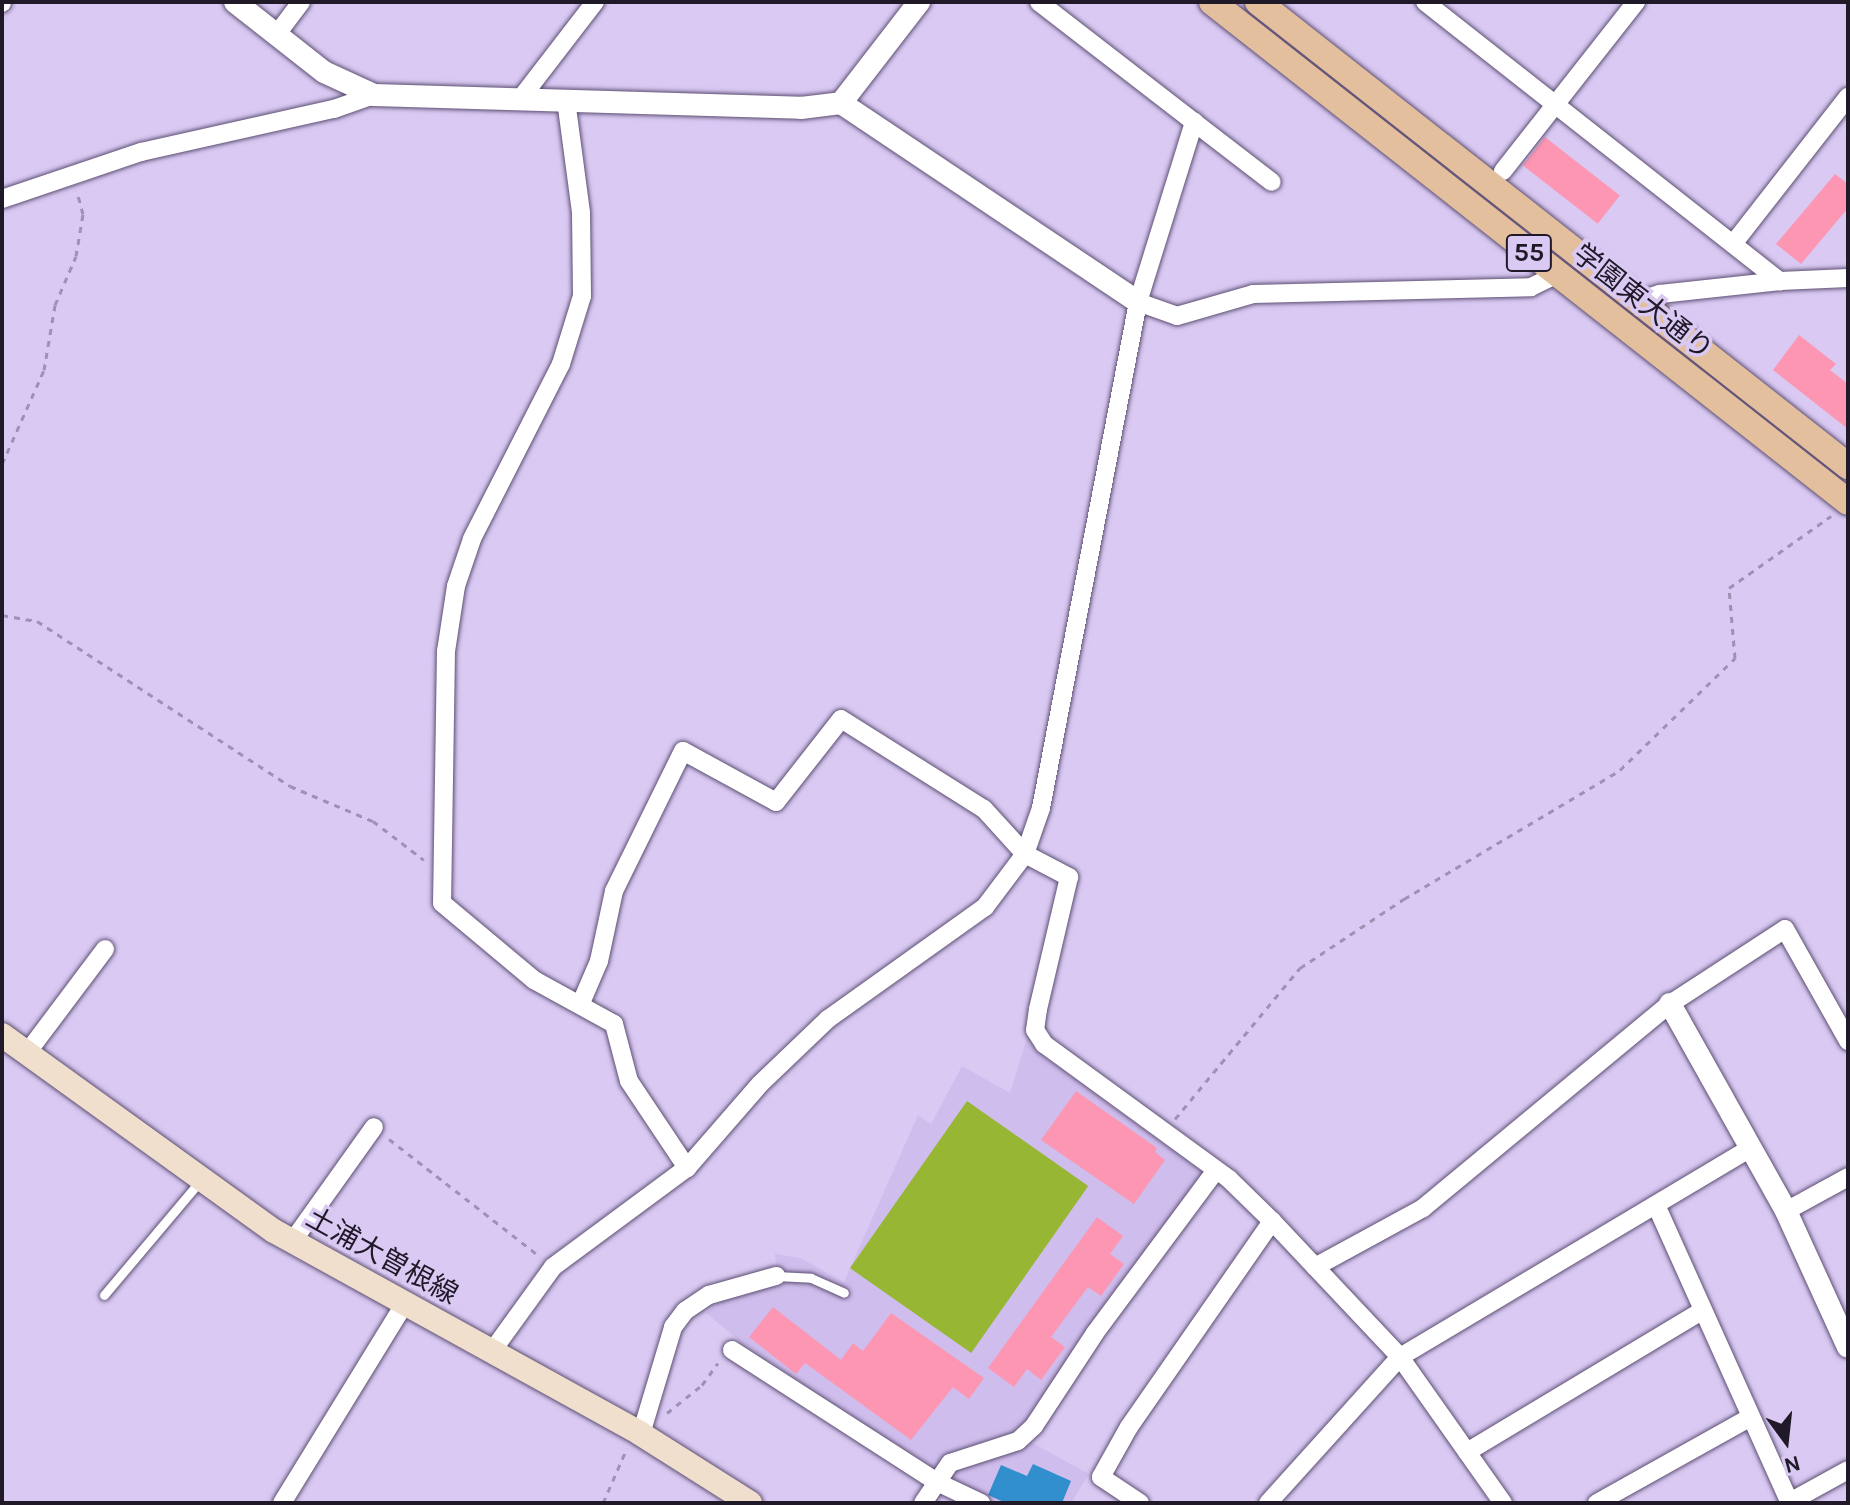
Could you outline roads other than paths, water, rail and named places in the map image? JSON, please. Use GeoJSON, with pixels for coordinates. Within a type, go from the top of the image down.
{"type":"FeatureCollection","features":[{"type":"Feature","properties":{"kind":"main road","name":"学園東大通り"},"geometry":{"type":"LineString","coordinates":[[1212,2],[1556,275],[1841,508]]}},
{"type":"Feature","properties":{"kind":"main road","name":"学園東大通り"},"geometry":{"type":"LineString","coordinates":[[1258,2],[1848,466]]}},
{"type":"Feature","properties":{"kind":"main road","name":"土浦大曽根線"},"geometry":{"type":"LineString","coordinates":[[2,1035],[292,1242],[638,1432],[750,1503]]}},
{"type":"Feature","properties":{"kind":"street"},"geometry":{"type":"LineString","coordinates":[[235,2],[324,72],[374,95]]}},
{"type":"Feature","properties":{"kind":"street"},"geometry":{"type":"LineString","coordinates":[[277,34],[301,2]]}},
{"type":"Feature","properties":{"kind":"street"},"geometry":{"type":"LineString","coordinates":[[521,98],[595,2]]}},
{"type":"Feature","properties":{"kind":"street"},"geometry":{"type":"LineString","coordinates":[[841,103],[919,2]]}},
{"type":"Feature","properties":{"kind":"street"},"geometry":{"type":"LineString","coordinates":[[1039,2],[1272,182]]}},
{"type":"Feature","properties":{"kind":"street"},"geometry":{"type":"LineString","coordinates":[[1425,2],[1780,281]]}},
{"type":"Feature","properties":{"kind":"street"},"geometry":{"type":"LineString","coordinates":[[1503,171],[1636,2]]}},
{"type":"Feature","properties":{"kind":"street"},"geometry":{"type":"LineString","coordinates":[[2,199],[141,152],[334,109],[374,95],[801,108],[841,103],[1138,302],[1177,316],[1253,294],[1541,287],[1556,275]]}},
{"type":"Feature","properties":{"kind":"street"},"geometry":{"type":"LineString","coordinates":[[1733,244],[1848,97]]}},
{"type":"Feature","properties":{"kind":"street"},"geometry":{"type":"LineString","coordinates":[[566,100],[582,226],[582,296],[561,364],[472,539],[456,586],[446,651],[442,903],[462,926],[534,980],[581,1003],[614,1024],[629,1081],[687,1168]]}},
{"type":"Feature","properties":{"kind":"street"},"geometry":{"type":"LineString","coordinates":[[493,1350],[553,1267],[687,1168],[760,1084],[828,1019],[985,907],[1025,854],[1041,808],[1138,302],[1194,122]]}},
{"type":"Feature","properties":{"kind":"street"},"geometry":{"type":"LineString","coordinates":[[1638,301],[1660,294],[1780,281],[1848,278]]}},
{"type":"Feature","properties":{"kind":"street"},"geometry":{"type":"LineString","coordinates":[[581,1003],[599,961],[614,891],[683,751],[776,802],[841,719],[984,809],[1025,854],[1069,877],[1035,1030],[1058,1056],[1216,1170],[1272,1221],[1400,1357],[1503,1503]]}},
{"type":"Feature","properties":{"kind":"street"},"geometry":{"type":"LineString","coordinates":[[1315,1267],[1423,1208],[1670,1004],[1785,929],[1848,1041]]}},
{"type":"Feature","properties":{"kind":"street"},"geometry":{"type":"LineString","coordinates":[[27,1053],[105,949]]}},
{"type":"Feature","properties":{"kind":"street"},"geometry":{"type":"LineString","coordinates":[[1670,1004],[1786,1211],[1848,1347]]}},
{"type":"Feature","properties":{"kind":"street"},"geometry":{"type":"LineString","coordinates":[[292,1242],[374,1127]]}},
{"type":"Feature","properties":{"kind":"street"},"geometry":{"type":"LineString","coordinates":[[1277,1500],[1400,1357],[1750,1148]]}},
{"type":"Feature","properties":{"kind":"street"},"geometry":{"type":"LineString","coordinates":[[923,1503],[950,1463],[1018,1441],[1034,1426],[1095,1333],[1216,1170]]}},
{"type":"Feature","properties":{"kind":"street"},"geometry":{"type":"LineString","coordinates":[[1786,1211],[1848,1177]]}},
{"type":"Feature","properties":{"kind":"street"},"geometry":{"type":"LineString","coordinates":[[1656,1205],[1789,1503],[1848,1470]]}},
{"type":"Feature","properties":{"kind":"street"},"geometry":{"type":"LineString","coordinates":[[1140,1503],[1101,1477],[1129,1427],[1272,1221]]}},
{"type":"Feature","properties":{"kind":"street"},"geometry":{"type":"LineString","coordinates":[[638,1432],[673,1327],[685,1311],[709,1295],[776,1276]]}},
{"type":"Feature","properties":{"kind":"street"},"geometry":{"type":"LineString","coordinates":[[282,1503],[404,1305]]}},
{"type":"Feature","properties":{"kind":"street"},"geometry":{"type":"LineString","coordinates":[[1467,1452],[1703,1310]]}},
{"type":"Feature","properties":{"kind":"street"},"geometry":{"type":"LineString","coordinates":[[732,1350],[937,1482],[981,1503]]}},
{"type":"Feature","properties":{"kind":"street"},"geometry":{"type":"LineString","coordinates":[[1597,1503],[1751,1417]]}},
{"type":"Feature","properties":{"kind":"lane"},"geometry":{"type":"LineString","coordinates":[[104,1295],[202,1179]]}},
{"type":"Feature","properties":{"kind":"lane"},"geometry":{"type":"LineString","coordinates":[[776,1276],[811,1278],[844,1293]]}},
{"type":"Feature","properties":{"kind":"water"},"geometry":{"type":"Polygon","coordinates":[[[1033,1464],[1071,1481],[1062,1503],[1006,1503],[988,1495],[1001,1465],[1027,1476],[1033,1464]]]}}]}
